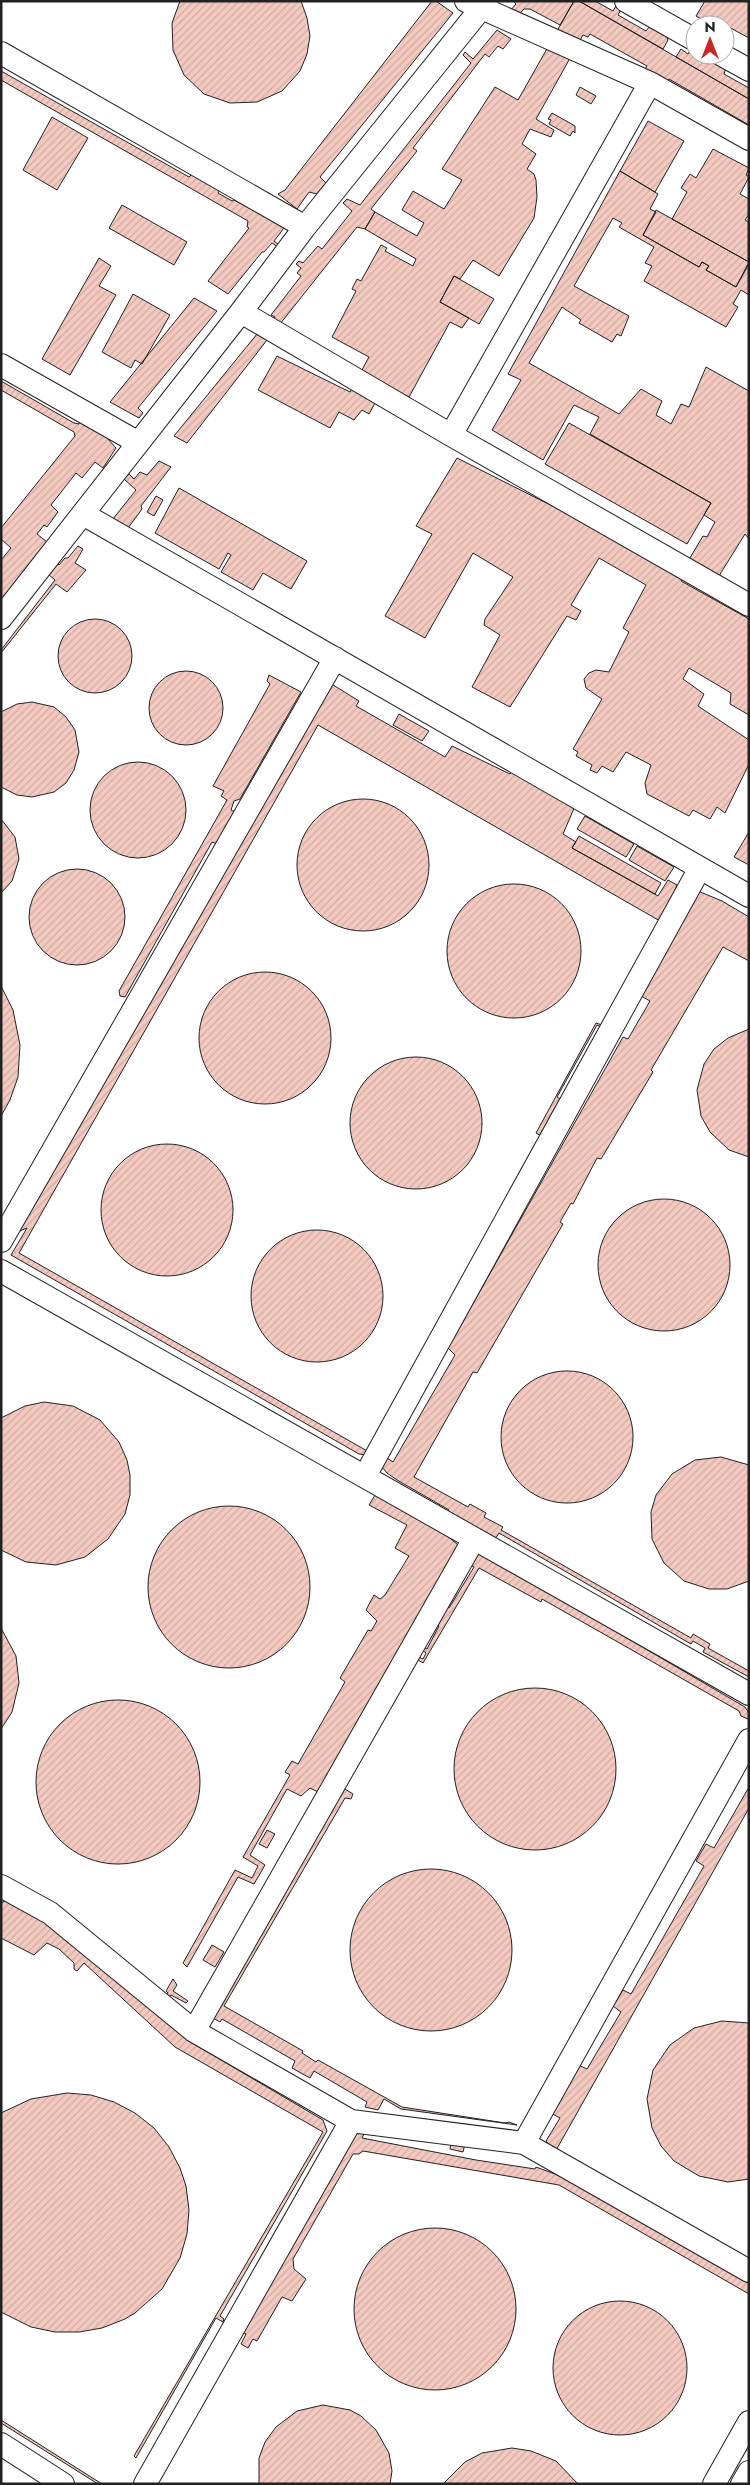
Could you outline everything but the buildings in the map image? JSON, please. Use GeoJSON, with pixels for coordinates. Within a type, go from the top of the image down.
{"type":"FeatureCollection","features":[{"type":"Feature","properties":{"kind":"lane"},"geometry":{"type":"LineString","coordinates":[[626,1],[685,34]]}},
{"type":"Feature","properties":{"kind":"lane"},"geometry":{"type":"LineString","coordinates":[[1,618],[137,442],[241,312],[478,4],[650,83],[749,139]]}},
{"type":"Feature","properties":{"kind":"lane"},"geometry":{"type":"LineString","coordinates":[[1,54],[305,227]]}},
{"type":"Feature","properties":{"kind":"lane"},"geometry":{"type":"LineString","coordinates":[[735,62],[749,70]]}},
{"type":"Feature","properties":{"kind":"lane"},"geometry":{"type":"LineString","coordinates":[[451,435],[650,83]]}},
{"type":"Feature","properties":{"kind":"lane"},"geometry":{"type":"LineString","coordinates":[[241,312],[451,435],[749,605]]}},
{"type":"Feature","properties":{"kind":"lane"},"geometry":{"type":"LineString","coordinates":[[1,365],[137,442]]}},
{"type":"Feature","properties":{"kind":"lane"},"geometry":{"type":"LineString","coordinates":[[83,514],[749,896]]}},
{"type":"Feature","properties":{"kind":"lane"},"geometry":{"type":"LineString","coordinates":[[1,1242],[335,658]]}},
{"type":"Feature","properties":{"kind":"lane"},"geometry":{"type":"LineString","coordinates":[[364,1476],[700,868]]}},
{"type":"Feature","properties":{"kind":"lane"},"geometry":{"type":"LineString","coordinates":[[1,1271],[749,1694]]}},
{"type":"Feature","properties":{"kind":"lane"},"geometry":{"type":"LineString","coordinates":[[194,2031],[474,1539]]}},
{"type":"Feature","properties":{"kind":"lane"},"geometry":{"type":"LineString","coordinates":[[524,2143],[749,1740]]}},
{"type":"Feature","properties":{"kind":"lane"},"geometry":{"type":"LineString","coordinates":[[1,1886],[50,1913],[194,2031],[351,2121],[524,2143],[749,2271]]}},
{"type":"Feature","properties":{"kind":"lane"},"geometry":{"type":"LineString","coordinates":[[144,2484],[351,2121]]}},
{"type":"Feature","properties":{"kind":"lane"},"geometry":{"type":"LineString","coordinates":[[714,2484],[749,2422]]}},
{"type":"Feature","properties":{"kind":"lane"},"geometry":{"type":"LineString","coordinates":[[1,2444],[63,2484]]}},
{"type":"Feature","properties":{"kind":"lane"},"geometry":{"type":"LineString","coordinates":[[742,2484],[749,2472]]}}]}
